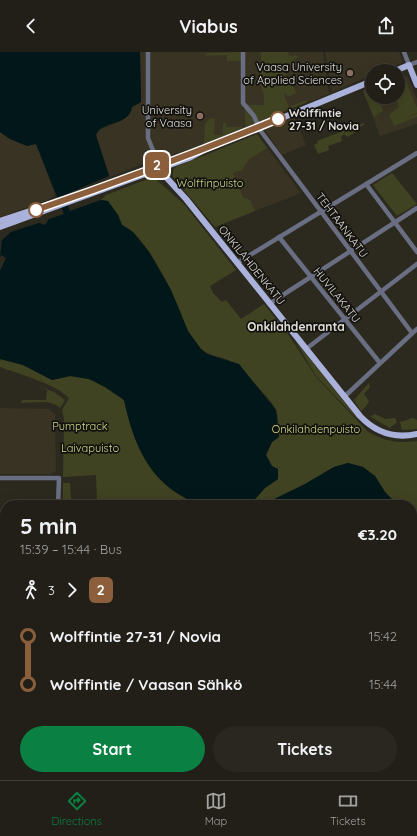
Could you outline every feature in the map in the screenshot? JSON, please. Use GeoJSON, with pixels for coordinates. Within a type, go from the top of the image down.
{"type":"FeatureCollection","features":[{"type":"Feature","properties":{"kind":"main road"},"geometry":{"type":"LineString","coordinates":[[405,67],[409,65],[417,85]]}},
{"type":"Feature","properties":{"kind":"main road"},"geometry":{"type":"LineString","coordinates":[[0,227],[201,151],[365,84]]}},
{"type":"Feature","properties":{"kind":"main road","name":"ONKILAHDENKATU"},"geometry":{"type":"LineString","coordinates":[[160,167],[366,423],[378,430],[402,436],[417,434]]}},
{"type":"Feature","properties":{"kind":"main road"},"geometry":{"type":"LineString","coordinates":[[0,221],[58,204]]}},
{"type":"Feature","properties":{"kind":"street"},"geometry":{"type":"LineString","coordinates":[[148,52],[148,138],[160,167]]}},
{"type":"Feature","properties":{"kind":"street","name":"TEHTAANKATU"},"geometry":{"type":"LineString","coordinates":[[243,52],[243,103],[254,116],[258,127],[412,333]]}},
{"type":"Feature","properties":{"kind":"street"},"geometry":{"type":"LineString","coordinates":[[404,52],[409,65],[417,62]]}},
{"type":"Feature","properties":{"kind":"street"},"geometry":{"type":"LineString","coordinates":[[237,263],[417,153]]}},
{"type":"Feature","properties":{"kind":"street"},"geometry":{"type":"LineString","coordinates":[[366,184],[417,252]]}},
{"type":"Feature","properties":{"kind":"street"},"geometry":{"type":"LineString","coordinates":[[269,304],[417,208]]}},
{"type":"Feature","properties":{"kind":"street","name":"HUVILAKATU"},"geometry":{"type":"LineString","coordinates":[[279,237],[380,363]]}},
{"type":"Feature","properties":{"kind":"street"},"geometry":{"type":"LineString","coordinates":[[306,349],[417,264]]}},
{"type":"Feature","properties":{"kind":"street"},"geometry":{"type":"LineString","coordinates":[[344,397],[417,329]]}},
{"type":"Feature","properties":{"kind":"street"},"geometry":{"type":"LineString","coordinates":[[0,478],[59,478],[58,500]]}},
{"type":"Feature","properties":{"kind":"shaded area"},"geometry":{"type":"Polygon","coordinates":[[[0,52],[140,52],[141,102],[132,107],[126,118],[103,127],[96,135],[109,176],[64,195],[70,211],[101,200],[108,201],[118,215],[122,225],[133,232],[149,252],[171,290],[188,331],[201,349],[207,354],[239,364],[276,410],[279,437],[272,442],[266,455],[272,466],[278,469],[278,479],[265,488],[254,500],[190,500],[183,497],[166,484],[148,464],[141,452],[131,427],[124,400],[105,387],[89,379],[70,376],[52,380],[23,365],[0,359],[0,271],[6,258],[2,255],[0,257],[2,240],[11,232],[39,223],[45,225],[49,219],[64,214],[36,144],[27,146],[10,139],[0,132],[0,52]]]}},
{"type":"Feature","properties":{"kind":"shaded area","name":"University of Vaasa"},"geometry":{"type":"Polygon","coordinates":[[[140,52],[323,52],[329,94],[204,144],[166,157],[160,157],[110,177],[96,136],[99,130],[123,120],[132,107],[141,102],[140,52]]]}},
{"type":"Feature","properties":{"kind":"shaded area","name":"Vaasa University of Applied Sciences"},"geometry":{"type":"Polygon","coordinates":[[[325,52],[399,52],[403,62],[398,64],[365,64],[365,78],[332,92],[325,52]]]}},
{"type":"Feature","properties":{"kind":"shaded area"},"geometry":{"type":"Polygon","coordinates":[[[405,76],[408,77],[417,99],[417,124],[380,136],[368,104],[405,104],[405,76]]]}},
{"type":"Feature","properties":{"kind":"shaded area"},"geometry":{"type":"Polygon","coordinates":[[[294,117],[306,145],[282,155],[264,129],[294,117]]]}},
{"type":"Feature","properties":{"kind":"shaded area"},"geometry":{"type":"Polygon","coordinates":[[[0,132],[10,139],[27,146],[36,143],[55,195],[48,200],[0,217],[0,132]]]}},
{"type":"Feature","properties":{"kind":"shaded area","name":"Wolffinpuisto"},"geometry":{"type":"Polygon","coordinates":[[[257,134],[301,193],[215,227],[173,177],[173,170],[176,167],[257,134]]]}},
{"type":"Feature","properties":{"kind":"shaded area"},"geometry":{"type":"Polygon","coordinates":[[[0,408],[49,409],[55,415],[56,471],[51,474],[0,474],[0,408]]]}},
{"type":"Feature","properties":{"kind":"shaded area"},"geometry":{"type":"Polygon","coordinates":[[[348,463],[363,467],[375,476],[385,492],[393,500],[272,500],[305,484],[334,467],[348,463]]]}},
{"type":"Feature","properties":{"kind":"green space"},"geometry":{"type":"Polygon","coordinates":[[[241,52],[241,61],[227,61],[227,55],[206,56],[206,53],[241,52]]]}},
{"type":"Feature","properties":{"kind":"green space"},"geometry":{"type":"Polygon","coordinates":[[[261,52],[288,52],[289,56],[297,55],[298,58],[294,59],[295,63],[298,63],[298,66],[294,66],[292,63],[285,66],[286,70],[284,71],[287,78],[290,77],[296,93],[288,97],[286,93],[284,95],[289,107],[306,100],[307,102],[245,127],[245,105],[264,105],[264,94],[258,81],[261,80],[261,52]]]}},
{"type":"Feature","properties":{"kind":"green space"},"geometry":{"type":"Polygon","coordinates":[[[405,81],[417,108],[417,113],[403,119],[417,114],[417,117],[394,126],[389,115],[399,107],[398,104],[405,104],[405,81]]]}},
{"type":"Feature","properties":{"kind":"green space"},"geometry":{"type":"Polygon","coordinates":[[[368,104],[380,104],[383,111],[374,117],[368,104]]]}},
{"type":"Feature","properties":{"kind":"green space"},"geometry":{"type":"Polygon","coordinates":[[[215,118],[214,135],[223,135],[223,123],[226,123],[226,127],[241,127],[243,124],[242,128],[204,144],[205,124],[209,119],[215,118]]]}},
{"type":"Feature","properties":{"kind":"green space"},"geometry":{"type":"Polygon","coordinates":[[[364,123],[364,125],[355,129],[356,132],[347,137],[344,134],[341,137],[342,141],[328,146],[329,150],[318,154],[314,145],[318,143],[317,141],[364,123]]]}},
{"type":"Feature","properties":{"kind":"green space","name":"Wolffinpuisto"},"geometry":{"type":"Polygon","coordinates":[[[257,134],[267,148],[249,159],[242,170],[233,173],[243,197],[250,200],[255,211],[215,227],[173,177],[173,170],[176,167],[257,134]]]}},
{"type":"Feature","properties":{"kind":"green space"},"geometry":{"type":"Polygon","coordinates":[[[392,173],[417,204],[397,216],[373,185],[392,173]]]}},
{"type":"Feature","properties":{"kind":"green space","name":"Onkilahdenpuisto"},"geometry":{"type":"Polygon","coordinates":[[[153,177],[184,204],[236,270],[210,286],[213,293],[222,302],[226,300],[241,319],[264,304],[288,334],[316,377],[367,431],[391,441],[417,441],[417,500],[393,500],[385,492],[375,476],[363,467],[348,463],[334,467],[305,484],[272,500],[255,500],[265,488],[278,479],[266,455],[272,442],[279,437],[276,410],[262,391],[232,363],[202,350],[198,346],[187,329],[174,297],[155,261],[139,238],[122,225],[118,215],[108,201],[101,200],[106,195],[153,177]]]}},
{"type":"Feature","properties":{"kind":"green space"},"geometry":{"type":"Polygon","coordinates":[[[296,342],[299,345],[362,424],[316,376],[296,342]]]}},
{"type":"Feature","properties":{"kind":"green space","name":"Laivapuisto"},"geometry":{"type":"Polygon","coordinates":[[[0,359],[23,365],[52,380],[70,376],[89,379],[105,387],[124,400],[128,418],[140,451],[149,465],[159,478],[171,489],[191,500],[97,500],[96,475],[63,477],[64,419],[62,410],[69,398],[55,388],[27,376],[0,367],[0,359]]]}},
{"type":"Feature","properties":{"kind":"green space"},"geometry":{"type":"Polygon","coordinates":[[[369,383],[370,387],[364,394],[369,401],[361,411],[354,400],[369,383]]]}},
{"type":"Feature","properties":{"kind":"green space"},"geometry":{"type":"Polygon","coordinates":[[[34,384],[54,392],[65,400],[60,408],[47,402],[21,403],[22,400],[46,400],[47,390],[34,384]]]}},
{"type":"Feature","properties":{"kind":"green space"},"geometry":{"type":"Polygon","coordinates":[[[375,414],[385,419],[395,418],[397,422],[390,428],[371,417],[375,414]]]}},
{"type":"Feature","properties":{"kind":"green space"},"geometry":{"type":"Polygon","coordinates":[[[413,418],[417,420],[417,429],[402,430],[400,422],[413,418]]]}},
{"type":"Feature","properties":{"kind":"green space","name":"Laivapuisto"},"geometry":{"type":"Polygon","coordinates":[[[63,483],[70,483],[71,500],[63,500],[63,483]]]}},
{"type":"Feature","properties":{"kind":"bus line","name":"2"},"geometry":{"type":"LineString","coordinates":[[36,210],[169,161],[201,151],[278,119]]}},
{"type":"Feature","properties":{"kind":"place","name":"Vaasa University of Applied Sciences"},"geometry":{"type":"Point","coordinates":[350,73]}},
{"type":"Feature","properties":{"kind":"place","name":"University of Vaasa"},"geometry":{"type":"Point","coordinates":[200,116]}},
{"type":"Feature","properties":{"kind":"place","name":"Wolffintie 27-31 / Novia"},"geometry":{"type":"Point","coordinates":[278,119]}},
{"type":"Feature","properties":{"kind":"district","name":"Onkilahdenranta"},"geometry":{"type":"Point","coordinates":[296,326]}},
{"type":"Feature","properties":{"kind":"park label","name":"Pumptrack"},"geometry":{"type":"Point","coordinates":[80,426]}}]}
